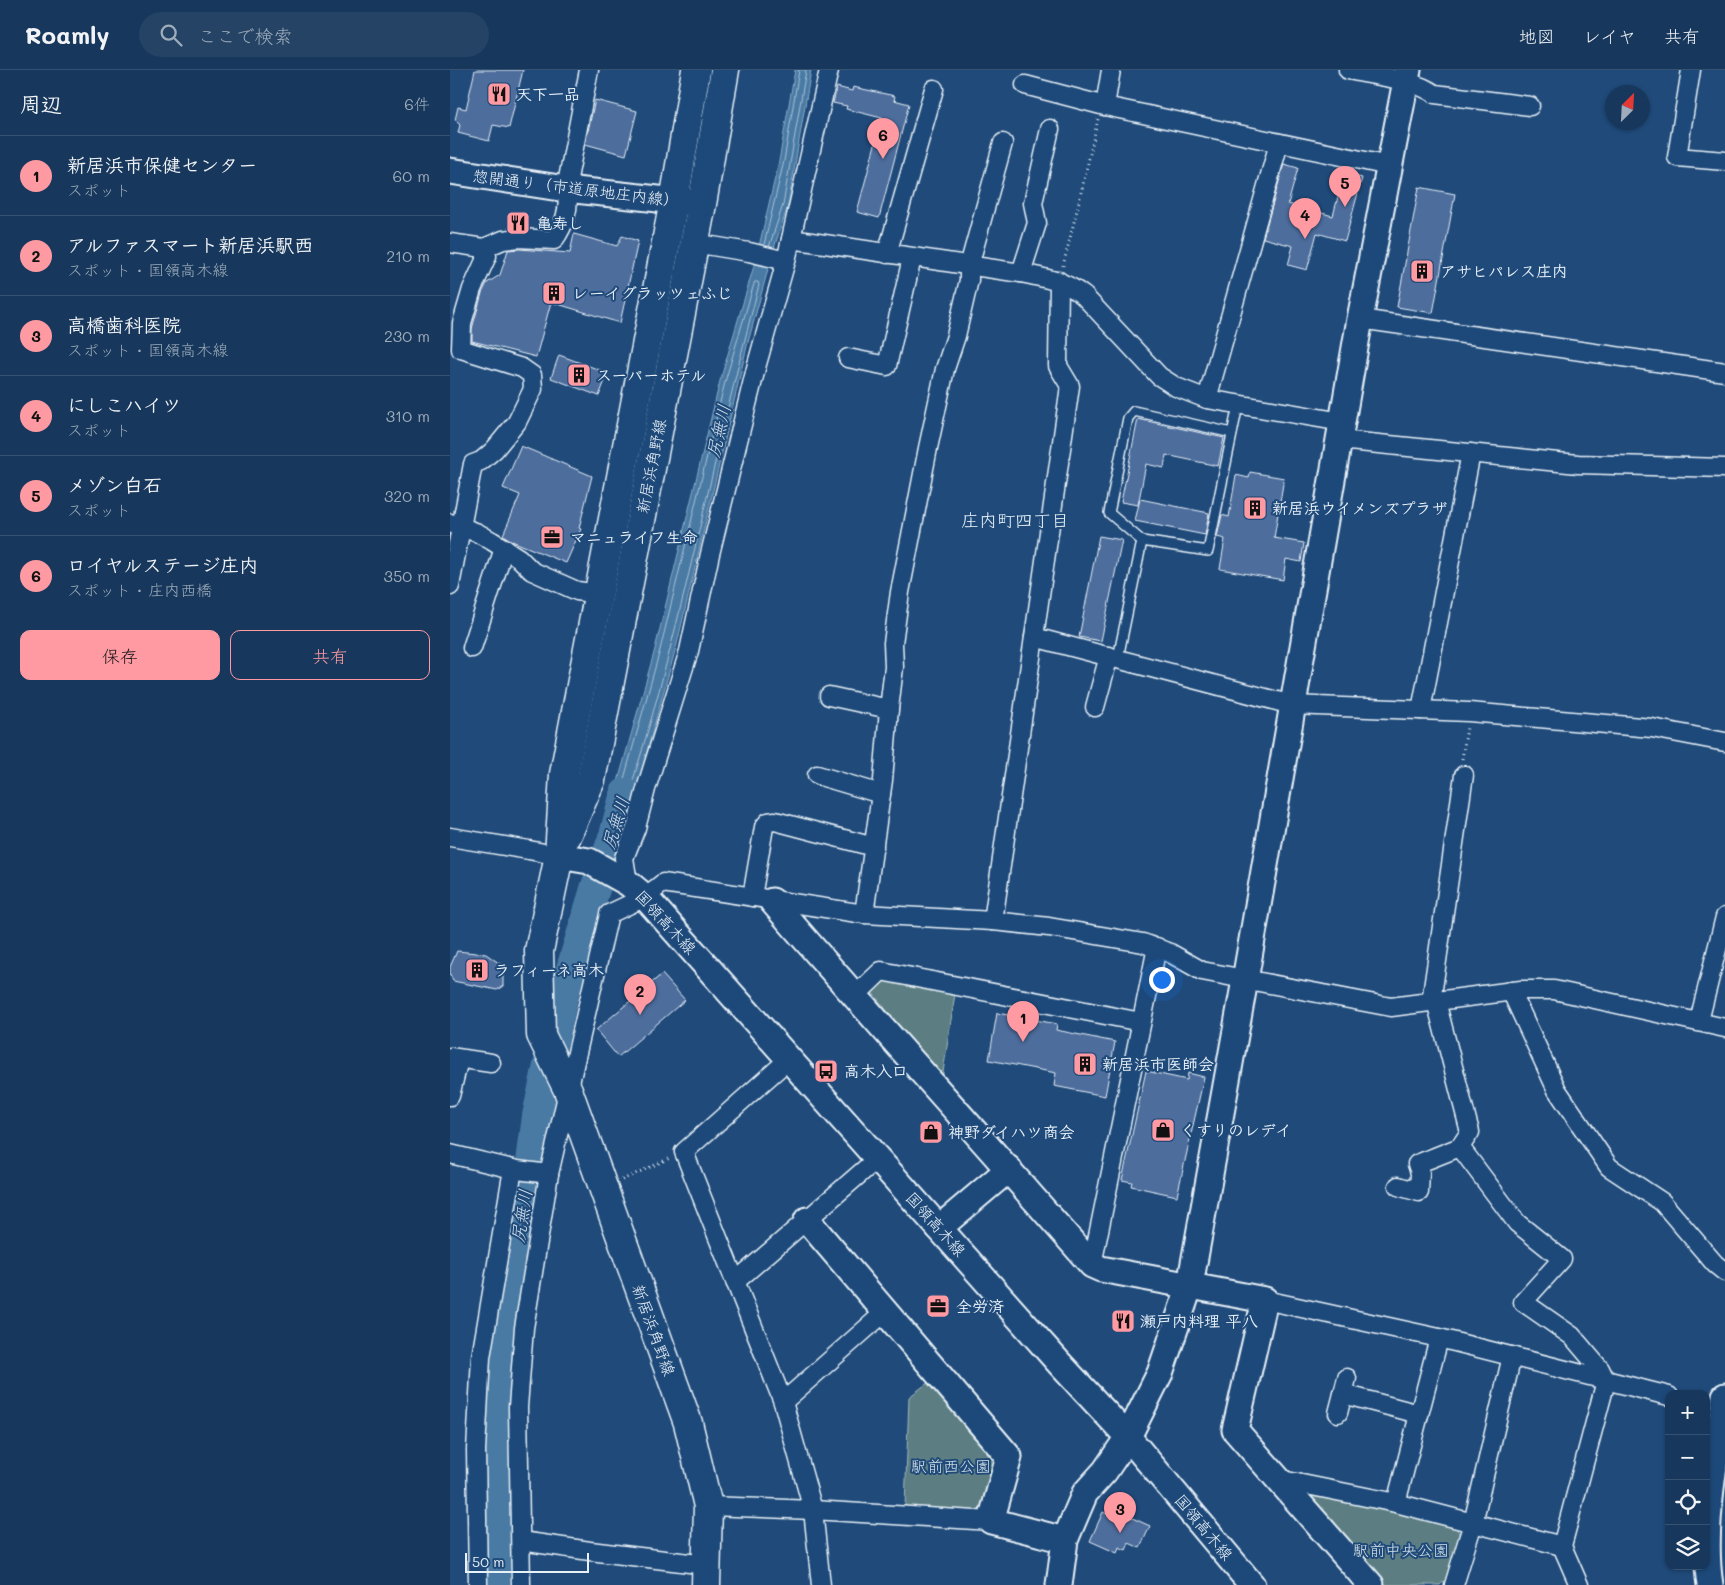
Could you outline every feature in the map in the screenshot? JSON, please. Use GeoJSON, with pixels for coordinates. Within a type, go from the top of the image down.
{"type":"FeatureCollection","features":[{"type":"Feature","properties":{"kind":"main road","name":"新居浜角野線"},"geometry":{"type":"LineString","coordinates":[[696,70],[674,201],[564,774],[559,856],[539,951],[541,1035],[566,1086],[688,1423],[708,1506],[706,1575]]}},
{"type":"Feature","properties":{"kind":"main road","name":"新居浜角野線"},"geometry":{"type":"LineString","coordinates":[[559,856],[591,780],[726,70]]}},
{"type":"Feature","properties":{"kind":"street"},"geometry":{"type":"LineString","coordinates":[[450,243],[484,248],[503,240],[519,238],[554,240],[562,229],[566,214],[569,198],[566,189],[589,70]]}},
{"type":"Feature","properties":{"kind":"street"},"geometry":{"type":"LineString","coordinates":[[522,1585],[518,1407],[524,1328],[544,1173],[618,878],[636,828],[646,789],[689,651],[710,554],[782,260],[791,239],[829,70]]}},
{"type":"Feature","properties":{"kind":"street"},"geometry":{"type":"LineString","coordinates":[[1103,106],[1111,70]]}},
{"type":"Feature","properties":{"kind":"street"},"geometry":{"type":"LineString","coordinates":[[1348,70],[1407,76],[1435,94],[1530,106]]}},
{"type":"Feature","properties":{"kind":"street"},"geometry":{"type":"LineString","coordinates":[[1691,70],[1677,157],[1725,161]]}},
{"type":"Feature","properties":{"kind":"street"},"geometry":{"type":"LineString","coordinates":[[1059,1585],[1065,1540],[1085,1493],[1105,1471],[1128,1437],[1160,1373],[1190,1285],[1360,318],[1407,76]]}},
{"type":"Feature","properties":{"kind":"street"},"geometry":{"type":"LineString","coordinates":[[1025,85],[1103,106],[1389,166]]}},
{"type":"Feature","properties":{"kind":"street"},"geometry":{"type":"LineString","coordinates":[[887,254],[934,89]]}},
{"type":"Feature","properties":{"kind":"street"},"geometry":{"type":"LineString","coordinates":[[1021,273],[1037,223],[1034,203],[1050,129]]}},
{"type":"Feature","properties":{"kind":"street"},"geometry":{"type":"LineString","coordinates":[[864,914],[881,794],[894,667],[893,644],[908,544],[946,369],[958,326],[968,280],[969,266],[1003,143]]}},
{"type":"Feature","properties":{"kind":"street"},"geometry":{"type":"LineString","coordinates":[[1207,399],[1279,143]]}},
{"type":"Feature","properties":{"kind":"street","name":"惣開通り（市道原地庄内線）"},"geometry":{"type":"LineString","coordinates":[[450,171],[566,189],[702,204]]}},
{"type":"Feature","properties":{"kind":"street"},"geometry":{"type":"LineString","coordinates":[[791,239],[1021,273],[1059,281],[1074,287],[1084,296],[1159,376],[1176,387],[1207,399],[1340,431],[1471,453],[1578,464],[1725,468]]}},
{"type":"Feature","properties":{"kind":"street"},"geometry":{"type":"LineString","coordinates":[[694,243],[749,252],[782,260]]}},
{"type":"Feature","properties":{"kind":"street"},"geometry":{"type":"LineString","coordinates":[[450,586],[456,525],[473,464],[482,460],[494,450],[517,422],[533,388],[532,375],[522,368],[461,349],[462,323],[472,289],[486,256],[484,248]]}},
{"type":"Feature","properties":{"kind":"street"},"geometry":{"type":"LineString","coordinates":[[848,358],[887,366],[912,258]]}},
{"type":"Feature","properties":{"kind":"street"},"geometry":{"type":"LineString","coordinates":[[993,921],[1070,386],[1058,366],[1059,281]]}},
{"type":"Feature","properties":{"kind":"street"},"geometry":{"type":"LineString","coordinates":[[1360,318],[1725,372]]}},
{"type":"Feature","properties":{"kind":"street"},"geometry":{"type":"LineString","coordinates":[[1421,710],[1471,453]]}},
{"type":"Feature","properties":{"kind":"street"},"geometry":{"type":"LineString","coordinates":[[456,525],[478,533],[504,548],[519,558],[532,571],[577,590],[599,594]]}},
{"type":"Feature","properties":{"kind":"street"},"geometry":{"type":"LineString","coordinates":[[472,648],[504,548]]}},
{"type":"Feature","properties":{"kind":"street"},"geometry":{"type":"LineString","coordinates":[[1034,637],[1292,705],[1469,712],[1652,728],[1725,742]]}},
{"type":"Feature","properties":{"kind":"street"},"geometry":{"type":"LineString","coordinates":[[1095,708],[1114,657]]}},
{"type":"Feature","properties":{"kind":"street"},"geometry":{"type":"LineString","coordinates":[[829,696],[889,709]]}},
{"type":"Feature","properties":{"kind":"street"},"geometry":{"type":"LineString","coordinates":[[817,775],[881,794]]}},
{"type":"Feature","properties":{"kind":"street"},"geometry":{"type":"LineString","coordinates":[[1398,1186],[1419,1192],[1420,1172],[1417,1164],[1460,1147],[1470,1132],[1434,1002],[1464,775]]}},
{"type":"Feature","properties":{"kind":"street"},"geometry":{"type":"LineString","coordinates":[[874,847],[774,821],[768,822],[764,827],[762,899],[854,996],[1092,1265],[1101,1269],[1265,1300],[1438,1338],[1665,1395]]}},
{"type":"Feature","properties":{"kind":"street"},"geometry":{"type":"LineString","coordinates":[[450,838],[559,856],[618,878],[663,883],[864,914],[993,921],[1049,927],[1144,943],[1156,947],[1202,971],[1392,1008],[1511,991],[1554,990],[1725,1028]]}},
{"type":"Feature","properties":{"kind":"street","name":"国領高木線"},"geometry":{"type":"LineString","coordinates":[[618,878],[789,1059],[878,1158],[1128,1437],[1252,1585]]}},
{"type":"Feature","properties":{"kind":"street"},"geometry":{"type":"LineString","coordinates":[[1699,1021],[1725,917]]}},
{"type":"Feature","properties":{"kind":"street"},"geometry":{"type":"LineString","coordinates":[[1092,1265],[1156,947]]}},
{"type":"Feature","properties":{"kind":"street"},"geometry":{"type":"LineString","coordinates":[[854,996],[881,971],[1141,1022]]}},
{"type":"Feature","properties":{"kind":"street"},"geometry":{"type":"LineString","coordinates":[[1511,991],[1557,1090],[1609,1168],[1662,1202],[1715,1264],[1725,1272]]}},
{"type":"Feature","properties":{"kind":"street"},"geometry":{"type":"LineString","coordinates":[[450,1096],[455,1058],[491,1063]]}},
{"type":"Feature","properties":{"kind":"street"},"geometry":{"type":"LineString","coordinates":[[789,1059],[684,1152],[783,1402],[813,1510],[821,1585]]}},
{"type":"Feature","properties":{"kind":"street"},"geometry":{"type":"LineString","coordinates":[[1460,1147],[1516,1222],[1562,1259],[1523,1302],[1572,1336],[1600,1369],[1606,1381],[1562,1546],[1579,1585]]}},
{"type":"Feature","properties":{"kind":"street"},"geometry":{"type":"LineString","coordinates":[[450,1154],[515,1169],[544,1173]]}},
{"type":"Feature","properties":{"kind":"street"},"geometry":{"type":"LineString","coordinates":[[735,1282],[878,1158]]}},
{"type":"Feature","properties":{"kind":"street"},"geometry":{"type":"LineString","coordinates":[[478,1585],[476,1450],[481,1357],[515,1169]]}},
{"type":"Feature","properties":{"kind":"street"},"geometry":{"type":"LineString","coordinates":[[939,1228],[1009,1169]]}},
{"type":"Feature","properties":{"kind":"street"},"geometry":{"type":"LineString","coordinates":[[807,1220],[1009,1457],[991,1521]]}},
{"type":"Feature","properties":{"kind":"street"},"geometry":{"type":"LineString","coordinates":[[1265,1300],[1235,1430],[1371,1585]]}},
{"type":"Feature","properties":{"kind":"street"},"geometry":{"type":"LineString","coordinates":[[783,1402],[886,1312]]}},
{"type":"Feature","properties":{"kind":"street"},"geometry":{"type":"LineString","coordinates":[[1396,1503],[1438,1338]]}},
{"type":"Feature","properties":{"kind":"street"},"geometry":{"type":"LineString","coordinates":[[1454,1585],[1473,1523],[1512,1356]]}},
{"type":"Feature","properties":{"kind":"street"},"geometry":{"type":"LineString","coordinates":[[1338,1413],[1345,1386],[1419,1414]]}},
{"type":"Feature","properties":{"kind":"street"},"geometry":{"type":"LineString","coordinates":[[1710,1585],[1707,1565],[1710,1499],[1720,1404]]}},
{"type":"Feature","properties":{"kind":"street"},"geometry":{"type":"LineString","coordinates":[[1277,1479],[1396,1503],[1562,1546]]}},
{"type":"Feature","properties":{"kind":"street"},"geometry":{"type":"LineString","coordinates":[[708,1506],[813,1510],[991,1521],[1065,1540]]}},
{"type":"Feature","properties":{"kind":"street"},"geometry":{"type":"LineString","coordinates":[[520,1541],[590,1551],[706,1575]]}},
{"type":"Feature","properties":{"kind":"lane"},"geometry":{"type":"LineString","coordinates":[[1232,433],[1134,412],[1128,418],[1110,513],[1142,541],[1208,551],[1238,405]]}},
{"type":"Feature","properties":{"kind":"lane"},"geometry":{"type":"LineString","coordinates":[[1114,657],[1142,541]]}},
{"type":"Feature","properties":{"kind":"path"},"geometry":{"type":"LineString","coordinates":[[1059,281],[1103,106]]}},
{"type":"Feature","properties":{"kind":"path"},"geometry":{"type":"LineString","coordinates":[[1464,775],[1460,772],[1469,712]]}},
{"type":"Feature","properties":{"kind":"path"},"geometry":{"type":"LineString","coordinates":[[602,1186],[626,1179],[684,1152]]}},
{"type":"Feature","properties":{"kind":"green space"},"geometry":{"type":"Polygon","coordinates":[[[880,979],[955,994],[942,1079],[871,991],[880,979]]]}},
{"type":"Feature","properties":{"kind":"green space","name":"駅前西公園"},"geometry":{"type":"Polygon","coordinates":[[[933,1379],[998,1452],[987,1507],[979,1512],[905,1507],[909,1397],[933,1379]]]}},
{"type":"Feature","properties":{"kind":"green space","name":"駅前中央公園"},"geometry":{"type":"Polygon","coordinates":[[[1316,1492],[1456,1527],[1460,1535],[1446,1579],[1440,1585],[1386,1585],[1311,1500],[1316,1492]]]}},
{"type":"Feature","properties":{"kind":"water"},"geometry":{"type":"Polygon","coordinates":[[[795,70],[811,70],[788,206],[773,251],[747,346],[677,644],[635,794],[619,841],[608,824],[612,803],[655,649],[720,381],[756,259],[779,161],[795,70]]]}},
{"type":"Feature","properties":{"kind":"building"},"geometry":{"type":"Polygon","coordinates":[[[475,70],[523,70],[509,128],[493,125],[489,141],[458,133],[460,125],[455,120],[458,107],[466,109],[475,70]]]}},
{"type":"Feature","properties":{"kind":"building"},"geometry":{"type":"Polygon","coordinates":[[[837,87],[852,91],[853,87],[895,96],[894,100],[909,104],[879,218],[857,212],[882,118],[846,109],[847,106],[833,103],[837,87]]]}},
{"type":"Feature","properties":{"kind":"building"},"geometry":{"type":"Polygon","coordinates":[[[595,100],[637,111],[626,155],[585,144],[595,100]]]}},
{"type":"Feature","properties":{"kind":"building"},"geometry":{"type":"Polygon","coordinates":[[[1284,164],[1298,168],[1288,204],[1333,216],[1344,173],[1362,178],[1345,241],[1317,233],[1307,270],[1288,265],[1293,246],[1263,238],[1284,164]]]}},
{"type":"Feature","properties":{"kind":"building","name":"アサヒパレス庄内"},"geometry":{"type":"Polygon","coordinates":[[[1419,187],[1455,194],[1433,313],[1397,307],[1419,187]]]}},
{"type":"Feature","properties":{"kind":"building","name":"レーイグラッツェふじ"},"geometry":{"type":"Polygon","coordinates":[[[574,234],[617,246],[622,236],[638,241],[620,323],[551,302],[536,357],[472,341],[472,329],[482,293],[487,283],[500,275],[508,250],[519,249],[570,253],[574,234]]]}},
{"type":"Feature","properties":{"kind":"building","name":"スーパーホテル"},"geometry":{"type":"Polygon","coordinates":[[[559,355],[608,373],[599,396],[551,378],[559,355]]]}},
{"type":"Feature","properties":{"kind":"building"},"geometry":{"type":"Polygon","coordinates":[[[1138,419],[1224,438],[1218,466],[1166,455],[1164,468],[1146,464],[1138,505],[1121,502],[1138,419]]]}},
{"type":"Feature","properties":{"kind":"building"},"geometry":{"type":"Polygon","coordinates":[[[521,446],[592,476],[579,528],[581,529],[566,563],[512,541],[503,535],[520,495],[503,488],[521,446]]]}},
{"type":"Feature","properties":{"kind":"building","name":"新居浜ウイメンズプラザ"},"geometry":{"type":"Polygon","coordinates":[[[1250,472],[1284,478],[1274,538],[1304,543],[1301,562],[1286,559],[1283,580],[1220,569],[1225,539],[1217,537],[1222,515],[1229,517],[1236,475],[1249,478],[1250,472]]]}},
{"type":"Feature","properties":{"kind":"building"},"geometry":{"type":"Polygon","coordinates":[[[1140,499],[1209,513],[1205,535],[1135,521],[1140,499]]]}},
{"type":"Feature","properties":{"kind":"building"},"geometry":{"type":"Polygon","coordinates":[[[1099,536],[1122,540],[1101,641],[1079,637],[1099,536]]]}},
{"type":"Feature","properties":{"kind":"building","name":"ラフィーネ高木"},"geometry":{"type":"Polygon","coordinates":[[[457,951],[486,954],[503,966],[503,986],[497,990],[453,981],[450,967],[457,951]]]}},
{"type":"Feature","properties":{"kind":"building"},"geometry":{"type":"Polygon","coordinates":[[[662,974],[685,1000],[618,1057],[596,1030],[662,974]]]}},
{"type":"Feature","properties":{"kind":"building"},"geometry":{"type":"Polygon","coordinates":[[[997,1013],[1057,1024],[1056,1030],[1115,1042],[1105,1096],[1054,1086],[1056,1073],[989,1060],[997,1013]]]}},
{"type":"Feature","properties":{"kind":"building","name":"くすりのレデイ"},"geometry":{"type":"Polygon","coordinates":[[[1146,1071],[1187,1080],[1188,1073],[1204,1077],[1177,1196],[1131,1186],[1132,1182],[1122,1180],[1146,1071]]]}},
{"type":"Feature","properties":{"kind":"building"},"geometry":{"type":"Polygon","coordinates":[[[1110,1508],[1150,1526],[1140,1548],[1129,1543],[1126,1550],[1119,1547],[1117,1553],[1090,1541],[1103,1512],[1107,1514],[1110,1508]]]}},
{"type":"Feature","properties":{"kind":"waterway","name":"尻無川"},"geometry":{"type":"LineString","coordinates":[[495,1585],[495,1436],[506,1319],[527,1193],[537,1116],[564,992],[595,889],[614,835],[625,793]]}},
{"type":"Feature","properties":{"kind":"place","name":"天下一品"},"geometry":{"type":"Point","coordinates":[499,94]}},
{"type":"Feature","properties":{"kind":"place","name":"ロイヤルステージ庄内"},"geometry":{"type":"Point","coordinates":[883,159]}},
{"type":"Feature","properties":{"kind":"place","name":"メゾン白石"},"geometry":{"type":"Point","coordinates":[1345,207]}},
{"type":"Feature","properties":{"kind":"place","name":"亀寿し"},"geometry":{"type":"Point","coordinates":[518,223]}},
{"type":"Feature","properties":{"kind":"place","name":"にしこハイツ"},"geometry":{"type":"Point","coordinates":[1305,239]}},
{"type":"Feature","properties":{"kind":"place","name":"アサヒパレス庄内"},"geometry":{"type":"Point","coordinates":[1422,271]}},
{"type":"Feature","properties":{"kind":"place","name":"レーイグラッツェふじ"},"geometry":{"type":"Point","coordinates":[554,293]}},
{"type":"Feature","properties":{"kind":"place","name":"スーパーホテル"},"geometry":{"type":"Point","coordinates":[579,375]}},
{"type":"Feature","properties":{"kind":"place","name":"新居浜ウイメンズプラザ"},"geometry":{"type":"Point","coordinates":[1255,508]}},
{"type":"Feature","properties":{"kind":"place","name":"マニュライフ生命"},"geometry":{"type":"Point","coordinates":[552,537]}},
{"type":"Feature","properties":{"kind":"place","name":"ラフィーネ高木"},"geometry":{"type":"Point","coordinates":[477,970]}},
{"type":"Feature","properties":{"kind":"place","name":"アルファスマート新居浜駅西"},"geometry":{"type":"Point","coordinates":[640,1015]}},
{"type":"Feature","properties":{"kind":"place","name":"新居浜市保健センター"},"geometry":{"type":"Point","coordinates":[1023,1042]}},
{"type":"Feature","properties":{"kind":"place","name":"新居浜市医師会"},"geometry":{"type":"Point","coordinates":[1085,1064]}},
{"type":"Feature","properties":{"kind":"place","name":"高木入口"},"geometry":{"type":"Point","coordinates":[826,1071]}},
{"type":"Feature","properties":{"kind":"place","name":"くすりのレデイ"},"geometry":{"type":"Point","coordinates":[1163,1130]}},
{"type":"Feature","properties":{"kind":"place","name":"神野ダイハツ商会"},"geometry":{"type":"Point","coordinates":[931,1132]}},
{"type":"Feature","properties":{"kind":"place","name":"全労済"},"geometry":{"type":"Point","coordinates":[938,1306]}},
{"type":"Feature","properties":{"kind":"place","name":"瀬戸内料理 平八"},"geometry":{"type":"Point","coordinates":[1123,1321]}},
{"type":"Feature","properties":{"kind":"place","name":"高橋歯科医院"},"geometry":{"type":"Point","coordinates":[1120,1533]}},
{"type":"Feature","properties":{"kind":"district","name":"庄内町四丁目"},"geometry":{"type":"Point","coordinates":[1015,521]}}]}
